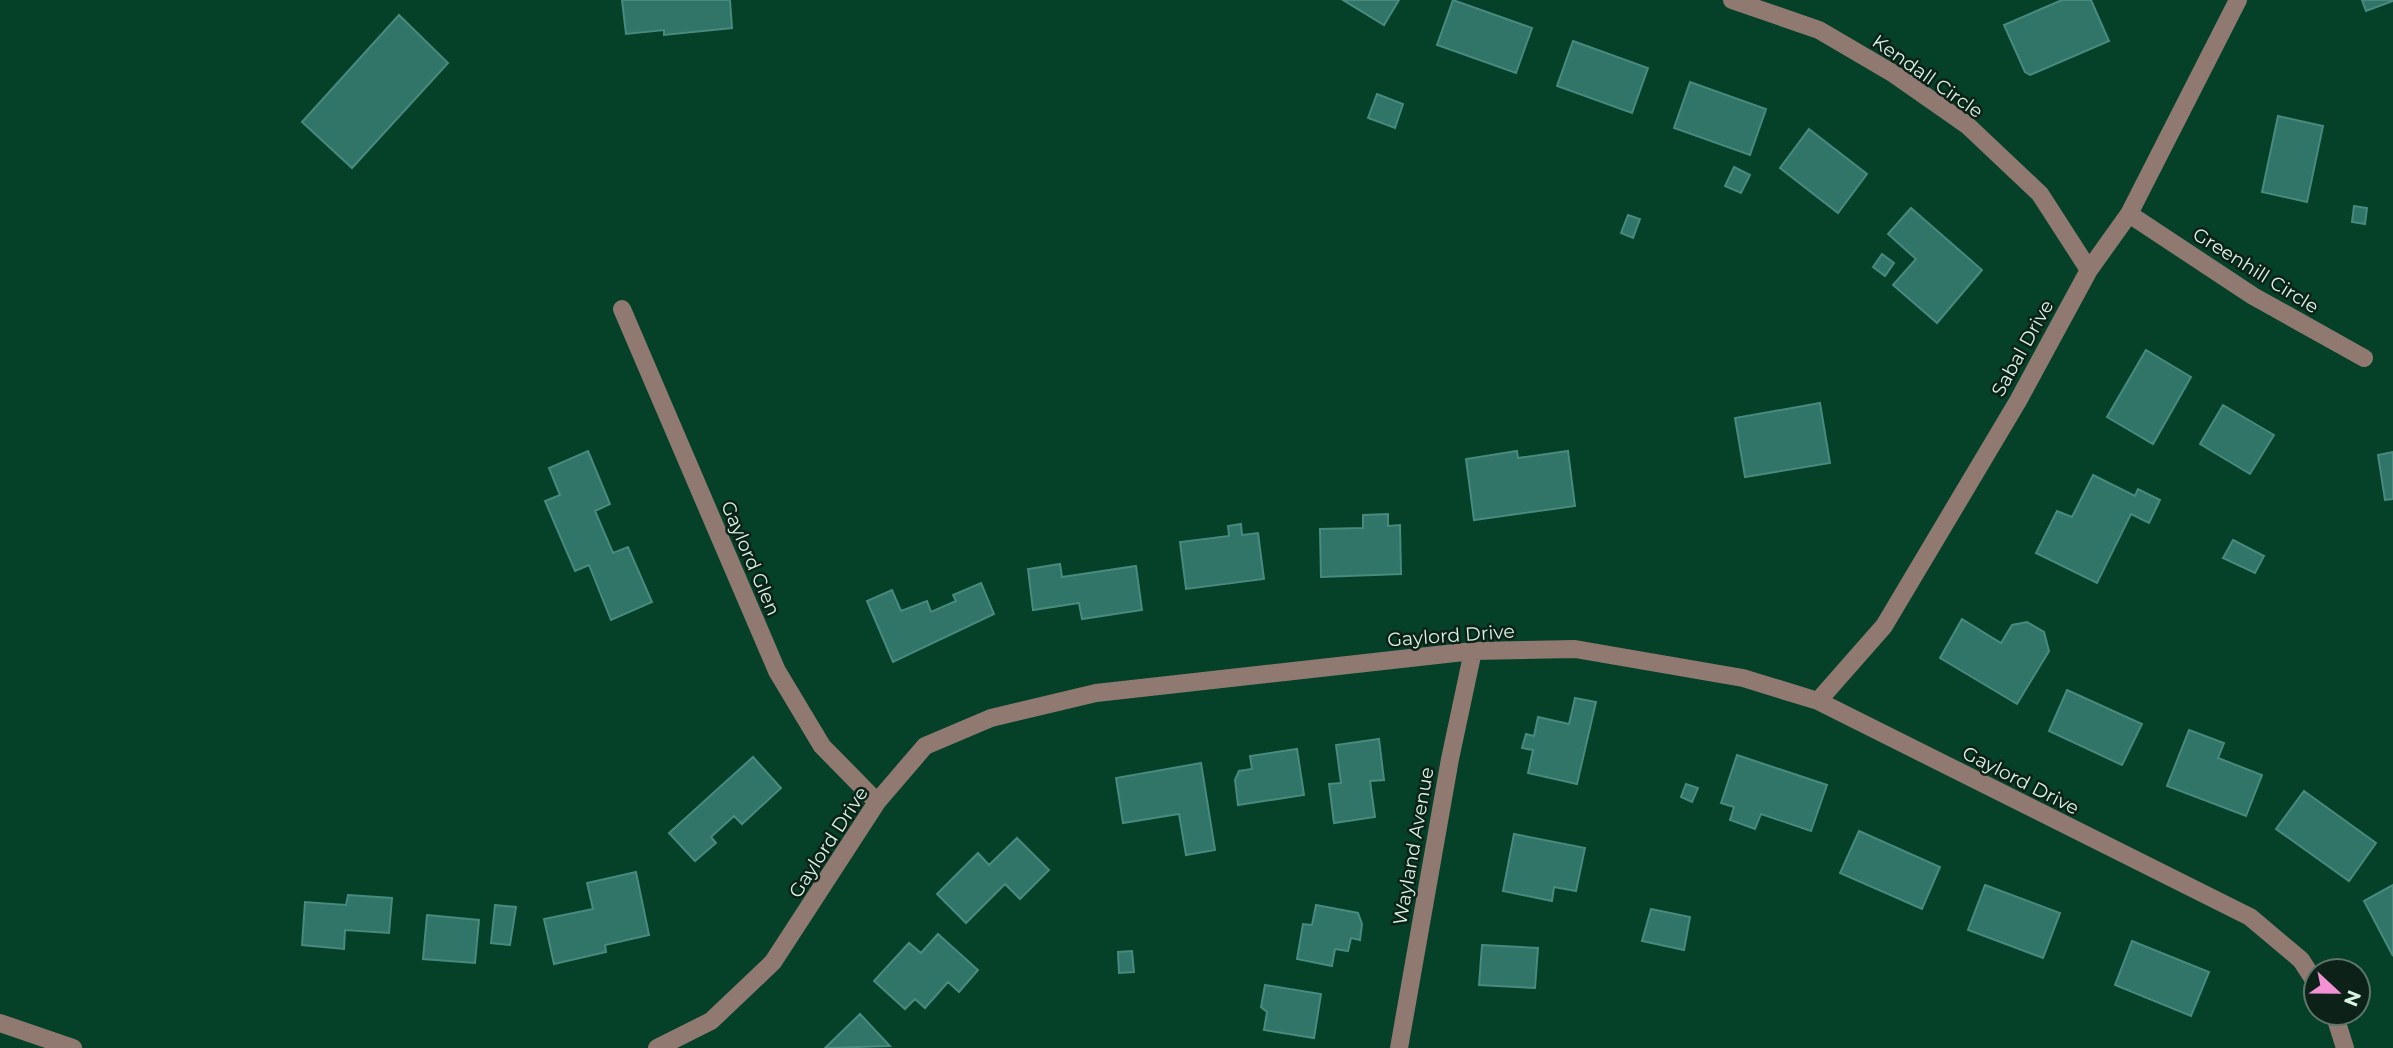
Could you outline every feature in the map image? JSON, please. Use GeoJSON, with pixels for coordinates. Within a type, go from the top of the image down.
{"type":"FeatureCollection","features":[{"type":"Feature","properties":{"kind":"street","name":"Kendall Circle"},"geometry":{"type":"LineString","coordinates":[[1732,0],[1819,30],[1894,74],[1967,125],[2040,194],[2089,270]]}},
{"type":"Feature","properties":{"kind":"street","name":"Sabal Drive"},"geometry":{"type":"LineString","coordinates":[[1818,701],[1884,626],[2018,401],[2089,270],[2129,214],[2238,0]]}},
{"type":"Feature","properties":{"kind":"street","name":"Greenhill Circle"},"geometry":{"type":"LineString","coordinates":[[2129,214],[2253,296],[2364,358]]}},
{"type":"Feature","properties":{"kind":"street","name":"Gaylord Glen"},"geometry":{"type":"LineString","coordinates":[[622,309],[777,671],[822,746],[877,802]]}},
{"type":"Feature","properties":{"kind":"street","name":"Gaylord Drive"},"geometry":{"type":"LineString","coordinates":[[657,1048],[711,1021],[773,962],[877,802],[925,746],[991,718],[1096,692],[1473,651],[1575,649],[1744,678],[1818,701],[2250,917],[2302,962]]}},
{"type":"Feature","properties":{"kind":"street","name":"Wayland Avenue"},"geometry":{"type":"LineString","coordinates":[[1399,1048],[1450,759],[1473,651]]}},
{"type":"Feature","properties":{"kind":"street"},"geometry":{"type":"LineString","coordinates":[[0,1023],[73,1048]]}},
{"type":"Feature","properties":{"kind":"street"},"geometry":{"type":"LineString","coordinates":[[2338,1027],[2345,1048]]}},
{"type":"Feature","properties":{"kind":"building"},"geometry":{"type":"Polygon","coordinates":[[[622,0],[730,0],[732,28],[664,35],[664,30],[626,34],[622,0]]]}},
{"type":"Feature","properties":{"kind":"building"},"geometry":{"type":"Polygon","coordinates":[[[1343,0],[1399,0],[1384,25],[1343,0]]]}},
{"type":"Feature","properties":{"kind":"building"},"geometry":{"type":"Polygon","coordinates":[[[1453,0],[1532,28],[1516,73],[1437,45],[1453,0]]]}},
{"type":"Feature","properties":{"kind":"building"},"geometry":{"type":"Polygon","coordinates":[[[2062,0],[2091,0],[2109,41],[2030,75],[2025,72],[2004,25],[2062,0]]]}},
{"type":"Feature","properties":{"kind":"building"},"geometry":{"type":"Polygon","coordinates":[[[2362,0],[2393,0],[2393,1],[2366,11],[2362,0]]]}},
{"type":"Feature","properties":{"kind":"building"},"geometry":{"type":"Polygon","coordinates":[[[399,15],[448,63],[352,168],[302,122],[399,15]]]}},
{"type":"Feature","properties":{"kind":"building"},"geometry":{"type":"Polygon","coordinates":[[[1573,41],[1648,68],[1632,113],[1557,86],[1573,41]]]}},
{"type":"Feature","properties":{"kind":"building"},"geometry":{"type":"Polygon","coordinates":[[[1690,82],[1766,109],[1750,155],[1674,128],[1690,82]]]}},
{"type":"Feature","properties":{"kind":"building"},"geometry":{"type":"Polygon","coordinates":[[[1377,94],[1403,104],[1395,128],[1368,118],[1377,94]]]}},
{"type":"Feature","properties":{"kind":"building"},"geometry":{"type":"Polygon","coordinates":[[[2278,116],[2323,126],[2307,202],[2262,192],[2278,116]]]}},
{"type":"Feature","properties":{"kind":"building"},"geometry":{"type":"Polygon","coordinates":[[[1809,129],[1867,174],[1838,213],[1780,168],[1809,129]]]}},
{"type":"Feature","properties":{"kind":"building"},"geometry":{"type":"Polygon","coordinates":[[[1734,167],[1750,175],[1741,193],[1725,186],[1734,167]]]}},
{"type":"Feature","properties":{"kind":"building"},"geometry":{"type":"Polygon","coordinates":[[[2354,206],[2367,208],[2365,224],[2352,222],[2354,206]]]}},
{"type":"Feature","properties":{"kind":"building"},"geometry":{"type":"Polygon","coordinates":[[[1911,208],[1982,270],[1937,323],[1893,285],[1916,259],[1888,234],[1911,208]]]}},
{"type":"Feature","properties":{"kind":"building"},"geometry":{"type":"Polygon","coordinates":[[[1628,215],[1640,219],[1633,238],[1621,233],[1628,215]]]}},
{"type":"Feature","properties":{"kind":"building"},"geometry":{"type":"Polygon","coordinates":[[[1882,254],[1894,263],[1885,276],[1873,267],[1882,254]]]}},
{"type":"Feature","properties":{"kind":"building"},"geometry":{"type":"Polygon","coordinates":[[[2146,350],[2191,377],[2153,444],[2107,417],[2146,350]]]}},
{"type":"Feature","properties":{"kind":"building"},"geometry":{"type":"Polygon","coordinates":[[[1820,403],[1830,463],[1745,477],[1735,418],[1820,403]]]}},
{"type":"Feature","properties":{"kind":"building"},"geometry":{"type":"Polygon","coordinates":[[[2223,405],[2274,435],[2250,474],[2200,444],[2223,405]]]}},
{"type":"Feature","properties":{"kind":"building"},"geometry":{"type":"Polygon","coordinates":[[[588,451],[610,504],[595,511],[613,553],[628,547],[652,602],[611,620],[589,565],[575,571],[545,501],[560,495],[549,468],[588,451]]]}},
{"type":"Feature","properties":{"kind":"building"},"geometry":{"type":"Polygon","coordinates":[[[1517,451],[1518,458],[1568,451],[1575,506],[1474,520],[1466,459],[1517,451]]]}},
{"type":"Feature","properties":{"kind":"building"},"geometry":{"type":"Polygon","coordinates":[[[2393,452],[2393,499],[2385,500],[2378,455],[2393,452]]]}},
{"type":"Feature","properties":{"kind":"building"},"geometry":{"type":"Polygon","coordinates":[[[2093,475],[2135,496],[2138,489],[2160,500],[2149,523],[2131,514],[2097,583],[2036,553],[2057,511],[2072,517],[2093,475]]]}},
{"type":"Feature","properties":{"kind":"building"},"geometry":{"type":"Polygon","coordinates":[[[1388,514],[1388,526],[1400,525],[1401,574],[1321,577],[1320,529],[1363,528],[1363,515],[1388,514]]]}},
{"type":"Feature","properties":{"kind":"building"},"geometry":{"type":"Polygon","coordinates":[[[1241,524],[1242,535],[1258,533],[1264,579],[1186,589],[1180,542],[1229,536],[1228,526],[1241,524]]]}},
{"type":"Feature","properties":{"kind":"building"},"geometry":{"type":"Polygon","coordinates":[[[2233,540],[2264,556],[2255,573],[2223,558],[2233,540]]]}},
{"type":"Feature","properties":{"kind":"building"},"geometry":{"type":"Polygon","coordinates":[[[1060,564],[1062,577],[1136,566],[1142,610],[1082,619],[1079,603],[1033,610],[1028,569],[1060,564]]]}},
{"type":"Feature","properties":{"kind":"building"},"geometry":{"type":"Polygon","coordinates":[[[981,583],[994,614],[893,662],[867,601],[892,590],[901,611],[927,601],[931,612],[956,601],[953,595],[981,583]]]}},
{"type":"Feature","properties":{"kind":"building"},"geometry":{"type":"Polygon","coordinates":[[[1962,619],[2001,643],[2012,625],[2027,622],[2044,632],[2049,651],[2017,704],[1940,658],[1962,619]]]}},
{"type":"Feature","properties":{"kind":"building"},"geometry":{"type":"Polygon","coordinates":[[[2067,690],[2142,724],[2122,765],[2049,731],[2067,690]]]}},
{"type":"Feature","properties":{"kind":"building"},"geometry":{"type":"Polygon","coordinates":[[[1575,698],[1596,702],[1577,784],[1528,773],[1533,750],[1522,748],[1526,734],[1534,736],[1538,717],[1569,724],[1575,698]]]}},
{"type":"Feature","properties":{"kind":"building"},"geometry":{"type":"Polygon","coordinates":[[[2189,730],[2224,743],[2218,758],[2262,775],[2246,816],[2167,786],[2189,730]]]}},
{"type":"Feature","properties":{"kind":"building"},"geometry":{"type":"Polygon","coordinates":[[[1379,739],[1384,780],[1370,781],[1375,817],[1334,823],[1329,784],[1341,783],[1336,745],[1379,739]]]}},
{"type":"Feature","properties":{"kind":"building"},"geometry":{"type":"Polygon","coordinates":[[[1297,749],[1304,795],[1238,805],[1235,780],[1239,771],[1252,769],[1250,756],[1297,749]]]}},
{"type":"Feature","properties":{"kind":"building"},"geometry":{"type":"Polygon","coordinates":[[[1737,755],[1827,785],[1811,831],[1761,814],[1755,829],[1730,820],[1734,807],[1721,803],[1737,755]]]}},
{"type":"Feature","properties":{"kind":"building"},"geometry":{"type":"Polygon","coordinates":[[[753,757],[781,788],[742,824],[734,816],[711,837],[716,843],[695,861],[669,833],[753,757]]]}},
{"type":"Feature","properties":{"kind":"building"},"geometry":{"type":"Polygon","coordinates":[[[1201,763],[1215,850],[1186,855],[1179,814],[1123,823],[1116,778],[1201,763]]]}},
{"type":"Feature","properties":{"kind":"building"},"geometry":{"type":"Polygon","coordinates":[[[1686,784],[1698,788],[1692,802],[1681,797],[1686,784]]]}},
{"type":"Feature","properties":{"kind":"building"},"geometry":{"type":"Polygon","coordinates":[[[2304,791],[2376,843],[2349,881],[2276,829],[2304,791]]]}},
{"type":"Feature","properties":{"kind":"building"},"geometry":{"type":"Polygon","coordinates":[[[1859,831],[1940,867],[1922,909],[1840,873],[1859,831]]]}},
{"type":"Feature","properties":{"kind":"building"},"geometry":{"type":"Polygon","coordinates":[[[1514,834],[1585,848],[1576,891],[1554,887],[1552,901],[1503,891],[1514,834]]]}},
{"type":"Feature","properties":{"kind":"building"},"geometry":{"type":"Polygon","coordinates":[[[1017,838],[1049,870],[1020,899],[1005,884],[966,923],[937,894],[978,853],[989,865],[1017,838]]]}},
{"type":"Feature","properties":{"kind":"building"},"geometry":{"type":"Polygon","coordinates":[[[636,872],[649,935],[605,945],[606,952],[554,964],[544,919],[593,909],[587,883],[636,872]]]}},
{"type":"Feature","properties":{"kind":"building"},"geometry":{"type":"Polygon","coordinates":[[[1985,885],[2060,913],[2043,958],[1968,930],[1985,885]]]}},
{"type":"Feature","properties":{"kind":"building"},"geometry":{"type":"Polygon","coordinates":[[[2393,885],[2393,956],[2364,901],[2393,885]]]}},
{"type":"Feature","properties":{"kind":"building"},"geometry":{"type":"Polygon","coordinates":[[[348,895],[392,898],[389,933],[345,930],[344,949],[302,945],[305,902],[346,905],[348,895]]]}},
{"type":"Feature","properties":{"kind":"building"},"geometry":{"type":"Polygon","coordinates":[[[495,905],[516,907],[510,945],[491,943],[495,905]]]}},
{"type":"Feature","properties":{"kind":"building"},"geometry":{"type":"Polygon","coordinates":[[[1316,905],[1358,913],[1362,924],[1360,940],[1351,938],[1348,951],[1335,949],[1332,966],[1297,959],[1303,924],[1312,925],[1316,905]]]}},
{"type":"Feature","properties":{"kind":"building"},"geometry":{"type":"Polygon","coordinates":[[[1651,909],[1690,917],[1684,950],[1642,941],[1651,909]]]}},
{"type":"Feature","properties":{"kind":"building"},"geometry":{"type":"Polygon","coordinates":[[[427,915],[479,920],[475,963],[423,959],[427,915]]]}},
{"type":"Feature","properties":{"kind":"building"},"geometry":{"type":"Polygon","coordinates":[[[938,934],[978,970],[959,992],[948,982],[925,1008],[915,999],[905,1009],[874,981],[909,943],[921,953],[938,934]]]}},
{"type":"Feature","properties":{"kind":"building"},"geometry":{"type":"Polygon","coordinates":[[[2132,941],[2209,972],[2191,1016],[2115,985],[2132,941]]]}},
{"type":"Feature","properties":{"kind":"building"},"geometry":{"type":"Polygon","coordinates":[[[1482,945],[1538,948],[1535,988],[1479,985],[1482,945]]]}},
{"type":"Feature","properties":{"kind":"building"},"geometry":{"type":"Polygon","coordinates":[[[1132,951],[1134,972],[1119,973],[1118,952],[1132,951]]]}},
{"type":"Feature","properties":{"kind":"building"},"geometry":{"type":"Polygon","coordinates":[[[1265,985],[1321,994],[1314,1038],[1264,1030],[1267,1012],[1261,1007],[1265,985]]]}},
{"type":"Feature","properties":{"kind":"building"},"geometry":{"type":"Polygon","coordinates":[[[860,1014],[890,1046],[825,1048],[860,1014]]]}}]}
